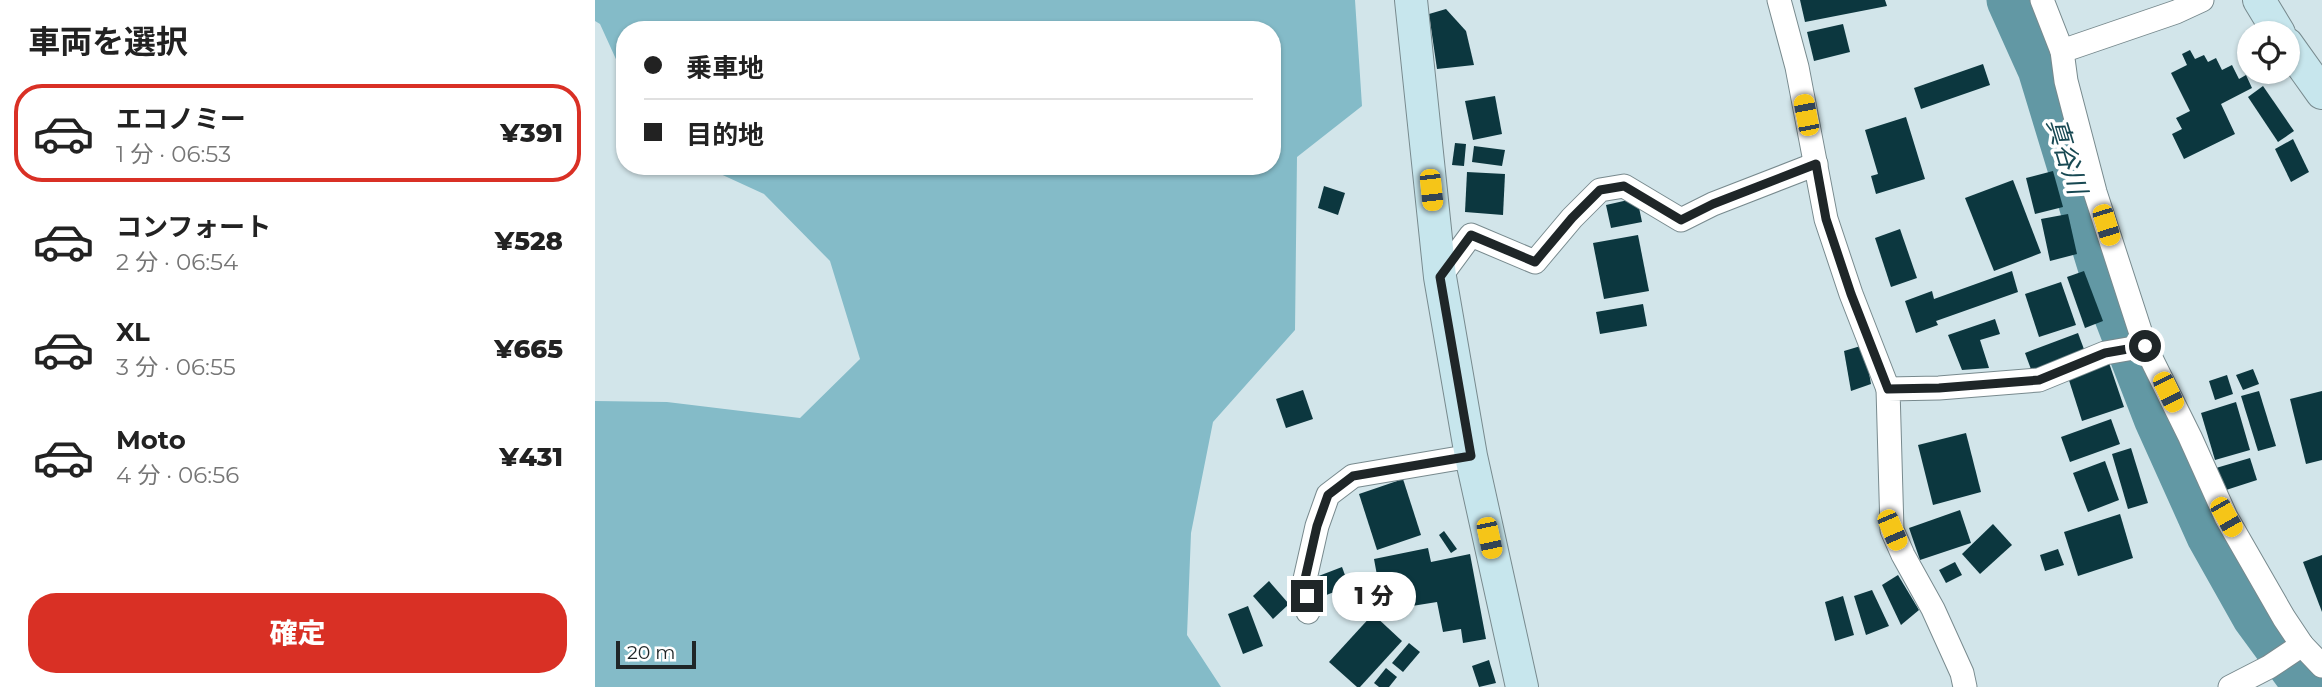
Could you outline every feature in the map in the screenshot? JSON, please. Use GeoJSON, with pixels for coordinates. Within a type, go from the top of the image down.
{"type":"FeatureCollection","features":[{"type":"Feature","properties":{"kind":"street"},"geometry":{"type":"LineString","coordinates":[[1411,0],[1440,277],[1471,456],[1522,687]]}},
{"type":"Feature","properties":{"kind":"street"},"geometry":{"type":"LineString","coordinates":[[1779,0],[1797,67],[1826,219],[1851,294],[1888,389],[1892,530],[1933,609],[1962,673],[1965,687]]}},
{"type":"Feature","properties":{"kind":"street"},"geometry":{"type":"LineString","coordinates":[[2042,0],[2062,51],[2066,81],[2095,192],[2144,346],[2190,437],[2226,517],[2299,647],[2322,666]]}},
{"type":"Feature","properties":{"kind":"street"},"geometry":{"type":"LineString","coordinates":[[2062,51],[2176,12],[2202,0]]}},
{"type":"Feature","properties":{"kind":"street"},"geometry":{"type":"LineString","coordinates":[[2259,0],[2272,21]]}},
{"type":"Feature","properties":{"kind":"street"},"geometry":{"type":"LineString","coordinates":[[2300,62],[2322,93]]}},
{"type":"Feature","properties":{"kind":"street"},"geometry":{"type":"LineString","coordinates":[[1440,277],[1471,235],[1535,262],[1600,190],[1624,186],[1681,220],[1713,204],[1816,164]]}},
{"type":"Feature","properties":{"kind":"street"},"geometry":{"type":"LineString","coordinates":[[1888,389],[2039,380],[2105,353],[2144,346]]}},
{"type":"Feature","properties":{"kind":"street"},"geometry":{"type":"LineString","coordinates":[[1308,612],[1305,579],[1317,526],[1328,495],[1353,476],[1471,456]]}},
{"type":"Feature","properties":{"kind":"street"},"geometry":{"type":"LineString","coordinates":[[2230,687],[2269,667],[2299,647]]}},
{"type":"Feature","properties":{"kind":"shaded area"},"geometry":{"type":"Polygon","coordinates":[[[595,0],[1355,0],[1362,106],[1297,157],[1295,330],[1213,422],[1191,533],[1187,635],[1221,687],[595,687],[595,401],[667,402],[800,418],[860,359],[830,261],[764,194],[723,175],[1281,175],[1281,21],[616,21],[616,59],[600,24],[595,21],[595,0]]]}},
{"type":"Feature","properties":{"kind":"building"},"geometry":{"type":"Polygon","coordinates":[[[1800,0],[1885,0],[1887,6],[1805,22],[1800,0]]]}},
{"type":"Feature","properties":{"kind":"building"},"geometry":{"type":"Polygon","coordinates":[[[1446,9],[1466,31],[1474,65],[1437,69],[1429,14],[1446,9]]]}},
{"type":"Feature","properties":{"kind":"building"},"geometry":{"type":"Polygon","coordinates":[[[1843,24],[1850,52],[1814,61],[1807,32],[1843,24]]]}},
{"type":"Feature","properties":{"kind":"building"},"geometry":{"type":"Polygon","coordinates":[[[2190,50],[2195,59],[2204,55],[2208,62],[2216,58],[2222,70],[2232,65],[2237,75],[2237,84],[2250,84],[2252,88],[2221,104],[2235,134],[2184,159],[2172,134],[2182,129],[2176,118],[2190,111],[2171,73],[2187,65],[2182,54],[2190,50]]]}},
{"type":"Feature","properties":{"kind":"building"},"geometry":{"type":"Polygon","coordinates":[[[1983,64],[1990,85],[1921,109],[1914,88],[1983,64]]]}},
{"type":"Feature","properties":{"kind":"building"},"geometry":{"type":"Polygon","coordinates":[[[2263,86],[2294,131],[2278,142],[2248,97],[2263,86]]]}},
{"type":"Feature","properties":{"kind":"building"},"geometry":{"type":"Polygon","coordinates":[[[1495,96],[1502,134],[1473,140],[1465,101],[1495,96]]]}},
{"type":"Feature","properties":{"kind":"building"},"geometry":{"type":"Polygon","coordinates":[[[1906,117],[1925,179],[1876,194],[1871,176],[1878,174],[1865,130],[1906,117]]]}},
{"type":"Feature","properties":{"kind":"building"},"geometry":{"type":"Polygon","coordinates":[[[2293,139],[2309,172],[2291,182],[2275,149],[2293,139]]]}},
{"type":"Feature","properties":{"kind":"building"},"geometry":{"type":"Polygon","coordinates":[[[1455,143],[1466,144],[1464,166],[1452,165],[1455,143]]]}},
{"type":"Feature","properties":{"kind":"building"},"geometry":{"type":"Polygon","coordinates":[[[1474,146],[1505,150],[1502,166],[1472,162],[1474,146]]]}},
{"type":"Feature","properties":{"kind":"building"},"geometry":{"type":"Polygon","coordinates":[[[2053,171],[2063,207],[2035,214],[2026,178],[2053,171]]]}},
{"type":"Feature","properties":{"kind":"building"},"geometry":{"type":"Polygon","coordinates":[[[1467,172],[1505,174],[1503,215],[1465,212],[1467,172]]]}},
{"type":"Feature","properties":{"kind":"building"},"geometry":{"type":"Polygon","coordinates":[[[2013,180],[2041,253],[1994,271],[1965,198],[2013,180]]]}},
{"type":"Feature","properties":{"kind":"building"},"geometry":{"type":"Polygon","coordinates":[[[1324,186],[1345,193],[1338,215],[1318,208],[1324,186]]]}},
{"type":"Feature","properties":{"kind":"building"},"geometry":{"type":"Polygon","coordinates":[[[1637,198],[1642,222],[1611,228],[1606,205],[1637,198]]]}},
{"type":"Feature","properties":{"kind":"building"},"geometry":{"type":"Polygon","coordinates":[[[2068,214],[2077,254],[2050,261],[2041,219],[2068,214]]]}},
{"type":"Feature","properties":{"kind":"building"},"geometry":{"type":"Polygon","coordinates":[[[1900,229],[1917,278],[1891,287],[1875,238],[1900,229]]]}},
{"type":"Feature","properties":{"kind":"building"},"geometry":{"type":"Polygon","coordinates":[[[1638,235],[1649,291],[1604,299],[1593,243],[1638,235]]]}},
{"type":"Feature","properties":{"kind":"building"},"geometry":{"type":"Polygon","coordinates":[[[2012,271],[2018,292],[1936,321],[1938,325],[1916,333],[1905,301],[1932,291],[1934,299],[2012,271]]]}},
{"type":"Feature","properties":{"kind":"building"},"geometry":{"type":"Polygon","coordinates":[[[2084,271],[2103,321],[2085,328],[2067,277],[2084,271]]]}},
{"type":"Feature","properties":{"kind":"building"},"geometry":{"type":"Polygon","coordinates":[[[2061,282],[2076,325],[2039,337],[2025,294],[2061,282]]]}},
{"type":"Feature","properties":{"kind":"building"},"geometry":{"type":"Polygon","coordinates":[[[1643,304],[1647,326],[1600,334],[1596,312],[1643,304]]]}},
{"type":"Feature","properties":{"kind":"building"},"geometry":{"type":"Polygon","coordinates":[[[1995,319],[2000,334],[1980,340],[1989,368],[1962,370],[1948,335],[1995,319]]]}},
{"type":"Feature","properties":{"kind":"building"},"geometry":{"type":"Polygon","coordinates":[[[2078,333],[2085,352],[2032,372],[2025,353],[2078,333]]]}},
{"type":"Feature","properties":{"kind":"building"},"geometry":{"type":"Polygon","coordinates":[[[1864,345],[1871,384],[1851,391],[1844,351],[1864,345]]]}},
{"type":"Feature","properties":{"kind":"building"},"geometry":{"type":"Polygon","coordinates":[[[2108,360],[2124,407],[2082,421],[2067,374],[2108,360]]]}},
{"type":"Feature","properties":{"kind":"building"},"geometry":{"type":"Polygon","coordinates":[[[2253,369],[2259,384],[2243,390],[2236,375],[2253,369]]]}},
{"type":"Feature","properties":{"kind":"building"},"geometry":{"type":"Polygon","coordinates":[[[2227,375],[2233,394],[2215,400],[2209,381],[2227,375]]]}},
{"type":"Feature","properties":{"kind":"building"},"geometry":{"type":"Polygon","coordinates":[[[1303,390],[1313,419],[1286,428],[1276,399],[1303,390]]]}},
{"type":"Feature","properties":{"kind":"building"},"geometry":{"type":"Polygon","coordinates":[[[2259,391],[2276,446],[2258,451],[2241,396],[2259,391]]]}},
{"type":"Feature","properties":{"kind":"building"},"geometry":{"type":"Polygon","coordinates":[[[2322,391],[2322,460],[2306,464],[2290,399],[2322,391]]]}},
{"type":"Feature","properties":{"kind":"building"},"geometry":{"type":"Polygon","coordinates":[[[2236,402],[2250,450],[2215,460],[2201,413],[2236,402]]]}},
{"type":"Feature","properties":{"kind":"building"},"geometry":{"type":"Polygon","coordinates":[[[2111,419],[2120,444],[2070,462],[2061,437],[2111,419]]]}},
{"type":"Feature","properties":{"kind":"building"},"geometry":{"type":"Polygon","coordinates":[[[1966,433],[1981,492],[1933,505],[1918,445],[1966,433]]]}},
{"type":"Feature","properties":{"kind":"building"},"geometry":{"type":"Polygon","coordinates":[[[2131,448],[2148,503],[2128,509],[2112,454],[2131,448]]]}},
{"type":"Feature","properties":{"kind":"building"},"geometry":{"type":"Polygon","coordinates":[[[2250,458],[2257,480],[2223,491],[2216,468],[2250,458]]]}},
{"type":"Feature","properties":{"kind":"building"},"geometry":{"type":"Polygon","coordinates":[[[2105,461],[2119,500],[2088,512],[2073,473],[2105,461]]]}},
{"type":"Feature","properties":{"kind":"building"},"geometry":{"type":"Polygon","coordinates":[[[1403,479],[1421,535],[1377,550],[1359,494],[1403,479]]]}},
{"type":"Feature","properties":{"kind":"building"},"geometry":{"type":"Polygon","coordinates":[[[1960,510],[1971,543],[1920,560],[1909,528],[1960,510]]]}},
{"type":"Feature","properties":{"kind":"building"},"geometry":{"type":"Polygon","coordinates":[[[2120,514],[2133,558],[2078,576],[2064,532],[2120,514]]]}},
{"type":"Feature","properties":{"kind":"building"},"geometry":{"type":"Polygon","coordinates":[[[1993,524],[2012,545],[1980,574],[1962,554],[1993,524]]]}},
{"type":"Feature","properties":{"kind":"building"},"geometry":{"type":"Polygon","coordinates":[[[1444,531],[1457,549],[1451,553],[1439,535],[1444,531]]]}},
{"type":"Feature","properties":{"kind":"building"},"geometry":{"type":"Polygon","coordinates":[[[1428,548],[1431,562],[1470,554],[1486,639],[1463,643],[1461,629],[1443,632],[1437,602],[1412,606],[1410,592],[1381,597],[1374,559],[1428,548]]]}},
{"type":"Feature","properties":{"kind":"building"},"geometry":{"type":"Polygon","coordinates":[[[2058,549],[2064,565],[2045,571],[2040,555],[2058,549]]]}},
{"type":"Feature","properties":{"kind":"building"},"geometry":{"type":"Polygon","coordinates":[[[2322,555],[2322,612],[2303,562],[2322,555]]]}},
{"type":"Feature","properties":{"kind":"building"},"geometry":{"type":"Polygon","coordinates":[[[1955,562],[1962,575],[1946,583],[1939,570],[1955,562]]]}},
{"type":"Feature","properties":{"kind":"building"},"geometry":{"type":"Polygon","coordinates":[[[1342,567],[1349,586],[1324,596],[1316,577],[1342,567]]]}},
{"type":"Feature","properties":{"kind":"building"},"geometry":{"type":"Polygon","coordinates":[[[1898,575],[1919,610],[1901,625],[1882,585],[1898,575]]]}},
{"type":"Feature","properties":{"kind":"building"},"geometry":{"type":"Polygon","coordinates":[[[1269,581],[1289,604],[1273,619],[1253,596],[1269,581]]]}},
{"type":"Feature","properties":{"kind":"building"},"geometry":{"type":"Polygon","coordinates":[[[1362,587],[1378,605],[1360,621],[1344,602],[1362,587]]]}},
{"type":"Feature","properties":{"kind":"building"},"geometry":{"type":"Polygon","coordinates":[[[1872,590],[1889,626],[1866,635],[1854,596],[1872,590]]]}},
{"type":"Feature","properties":{"kind":"building"},"geometry":{"type":"Polygon","coordinates":[[[1843,596],[1854,635],[1835,641],[1825,602],[1843,596]]]}},
{"type":"Feature","properties":{"kind":"building"},"geometry":{"type":"Polygon","coordinates":[[[1248,606],[1263,646],[1243,654],[1228,614],[1248,606]]]}},
{"type":"Feature","properties":{"kind":"building"},"geometry":{"type":"Polygon","coordinates":[[[1373,614],[1402,641],[1360,687],[1357,687],[1329,662],[1373,614]]]}},
{"type":"Feature","properties":{"kind":"building"},"geometry":{"type":"Polygon","coordinates":[[[1409,643],[1420,652],[1403,672],[1392,663],[1409,643]]]}},
{"type":"Feature","properties":{"kind":"building"},"geometry":{"type":"Polygon","coordinates":[[[1489,660],[1496,683],[1479,687],[1472,666],[1489,660]]]}},
{"type":"Feature","properties":{"kind":"building"},"geometry":{"type":"Polygon","coordinates":[[[1386,668],[1397,677],[1389,687],[1379,687],[1374,683],[1386,668]]]}},
{"type":"Feature","properties":{"kind":"waterway","name":"真谷川"},"geometry":{"type":"LineString","coordinates":[[2010,0],[2041,69],[2111,299],[2157,418],[2210,536],[2255,616],[2307,687]]}},
{"type":"Feature","properties":{"kind":"route"},"geometry":{"type":"LineString","coordinates":[[1307,596],[1305,579],[1317,526],[1328,495],[1353,476],[1471,456],[1440,277],[1471,235],[1535,262],[1600,190],[1624,186],[1681,220],[1713,204],[1816,164],[1826,219],[1851,294],[1888,389],[2039,380],[2105,353],[2145,346]]}}]}
